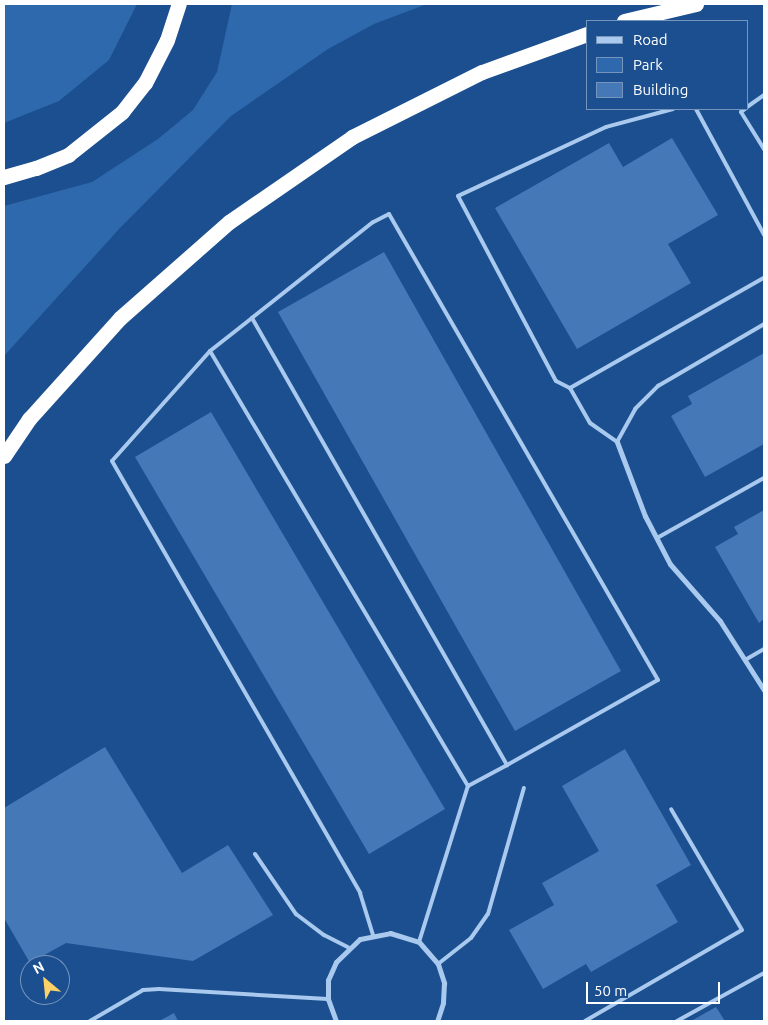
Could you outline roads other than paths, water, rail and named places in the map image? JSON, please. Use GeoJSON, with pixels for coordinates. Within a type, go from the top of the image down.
{"type":"FeatureCollection","features":[{"type":"Feature","properties":{"kind":"highway"},"geometry":{"type":"LineString","coordinates":[[4,177],[36,168],[68,155],[122,112],[145,83],[167,40],[179,4]]}},
{"type":"Feature","properties":{"kind":"highway"},"geometry":{"type":"LineString","coordinates":[[628,20],[696,4]]}},
{"type":"Feature","properties":{"kind":"highway"},"geometry":{"type":"LineString","coordinates":[[4,456],[29,419],[120,318],[229,222],[352,137],[482,72],[586,34]]}},
{"type":"Feature","properties":{"kind":"street"},"geometry":{"type":"LineString","coordinates":[[617,442],[657,538],[670,564],[720,621],[764,690]]}},
{"type":"Feature","properties":{"kind":"street"},"geometry":{"type":"LineString","coordinates":[[336,1021],[328,999],[328,980],[336,962],[348,947],[373,935],[390,933],[419,942],[438,964],[444,983],[444,1003],[437,1021]]}},
{"type":"Feature","properties":{"kind":"lane"},"geometry":{"type":"LineString","coordinates":[[748,106],[764,94]]}},
{"type":"Feature","properties":{"kind":"lane"},"geometry":{"type":"LineString","coordinates":[[669,110],[606,127],[458,196],[556,381],[570,388],[590,422],[617,442],[635,409],[658,386],[764,324]]}},
{"type":"Feature","properties":{"kind":"lane"},"geometry":{"type":"LineString","coordinates":[[697,110],[764,235]]}},
{"type":"Feature","properties":{"kind":"lane"},"geometry":{"type":"LineString","coordinates":[[744,110],[741,112],[764,149]]}},
{"type":"Feature","properties":{"kind":"lane"},"geometry":{"type":"LineString","coordinates":[[373,935],[360,893],[112,461],[210,351],[373,222],[389,214],[658,680],[507,766],[468,786],[419,942]]}},
{"type":"Feature","properties":{"kind":"lane"},"geometry":{"type":"LineString","coordinates":[[570,388],[764,278]]}},
{"type":"Feature","properties":{"kind":"lane"},"geometry":{"type":"LineString","coordinates":[[252,318],[507,766]]}},
{"type":"Feature","properties":{"kind":"lane"},"geometry":{"type":"LineString","coordinates":[[210,351],[468,786]]}},
{"type":"Feature","properties":{"kind":"lane"},"geometry":{"type":"LineString","coordinates":[[657,538],[764,478]]}},
{"type":"Feature","properties":{"kind":"lane"},"geometry":{"type":"LineString","coordinates":[[745,660],[764,649]]}},
{"type":"Feature","properties":{"kind":"lane"},"geometry":{"type":"LineString","coordinates":[[438,964],[471,938],[488,914],[524,788]]}},
{"type":"Feature","properties":{"kind":"lane"},"geometry":{"type":"LineString","coordinates":[[585,1021],[742,930],[671,809]]}},
{"type":"Feature","properties":{"kind":"lane"},"geometry":{"type":"LineString","coordinates":[[255,854],[296,914],[324,935],[348,947]]}},
{"type":"Feature","properties":{"kind":"lane"},"geometry":{"type":"LineString","coordinates":[[678,1021],[764,973]]}},
{"type":"Feature","properties":{"kind":"lane"},"geometry":{"type":"LineString","coordinates":[[90,1021],[143,990],[159,989],[328,999]]}}]}
